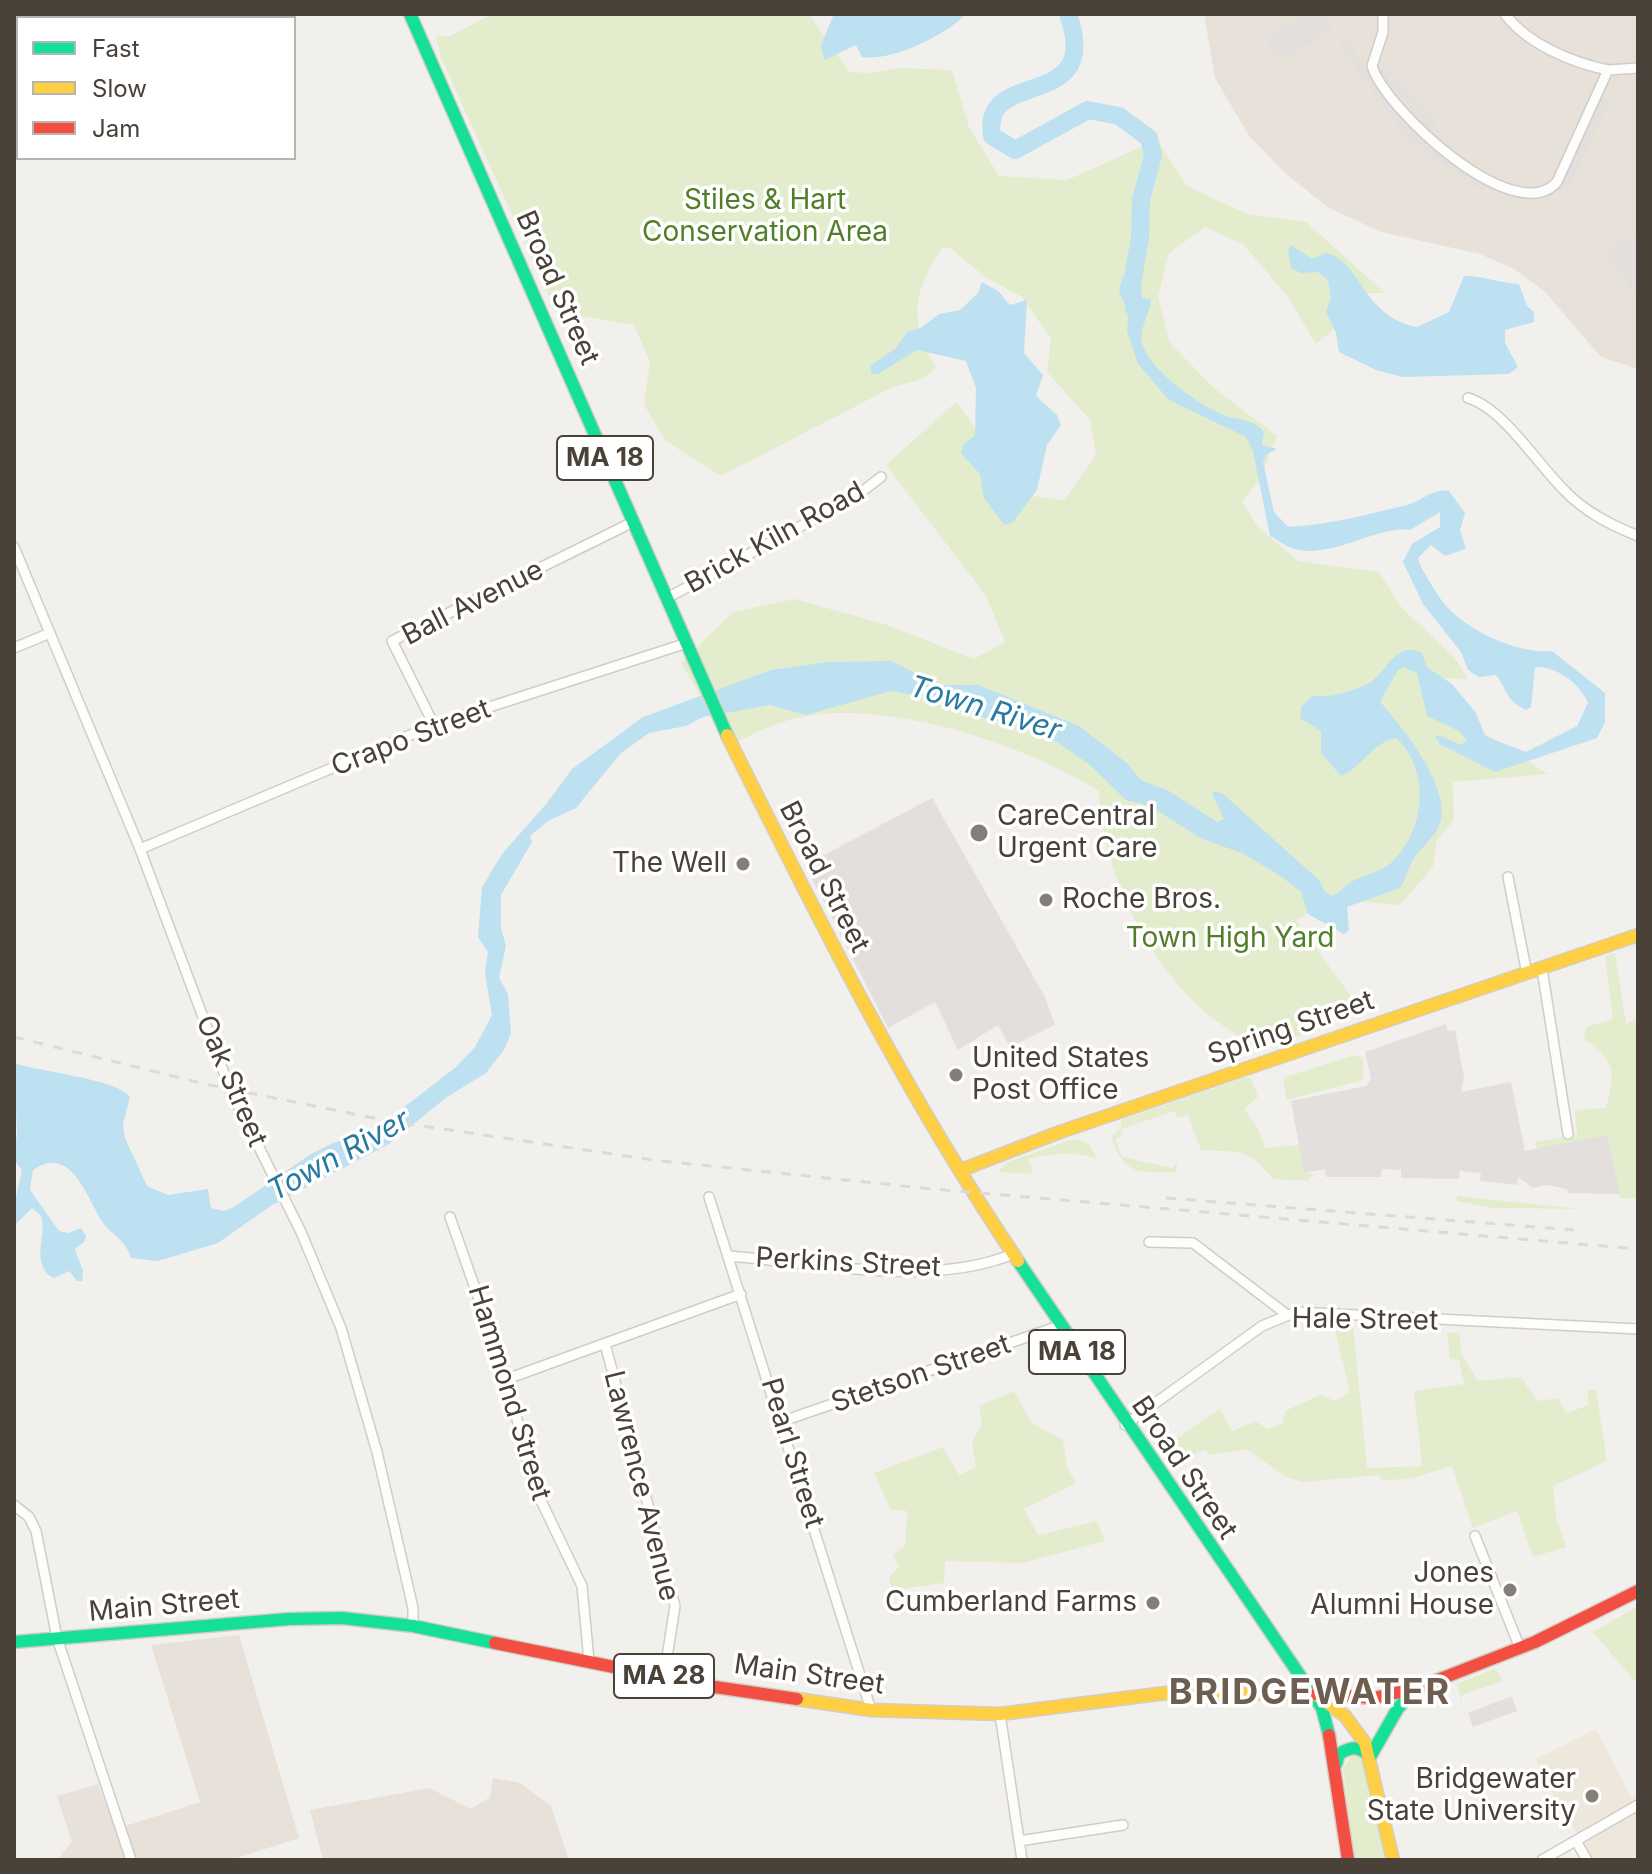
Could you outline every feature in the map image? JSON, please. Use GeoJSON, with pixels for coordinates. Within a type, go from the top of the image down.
{"type":"FeatureCollection","features":[{"type":"Feature","properties":{"kind":"main road","name":"Broad Street"},"geometry":{"type":"LineString","coordinates":[[410,14],[722,725],[833,951],[961,1170],[1059,1326],[1280,1651],[1315,1694]]}},
{"type":"Feature","properties":{"kind":"main road","name":"Spring Street"},"geometry":{"type":"LineString","coordinates":[[961,1170],[1060,1132],[1638,935]]}},
{"type":"Feature","properties":{"kind":"main road","name":"Main Street"},"geometry":{"type":"LineString","coordinates":[[14,1642],[291,1618],[342,1618],[413,1626],[664,1676],[871,1710],[1000,1714],[1166,1693],[1315,1694],[1366,1698],[1417,1688],[1520,1648],[1638,1591]]}},
{"type":"Feature","properties":{"kind":"main road"},"geometry":{"type":"LineString","coordinates":[[1336,1766],[1339,1754],[1350,1747],[1360,1748],[1370,1757],[1398,1708],[1417,1688]]}},
{"type":"Feature","properties":{"kind":"main road","name":"MA 18"},"geometry":{"type":"LineString","coordinates":[[1315,1694],[1352,1724],[1370,1757],[1393,1860]]}},
{"type":"Feature","properties":{"kind":"main road","name":"MA 18"},"geometry":{"type":"LineString","coordinates":[[1315,1694],[1326,1721],[1336,1766],[1348,1860]]}},
{"type":"Feature","properties":{"kind":"street"},"geometry":{"type":"LineString","coordinates":[[1383,14],[1383,32],[1372,66],[1374,74],[1436,145],[1511,192],[1538,194],[1557,182],[1608,70]]}},
{"type":"Feature","properties":{"kind":"street"},"geometry":{"type":"LineString","coordinates":[[1505,14],[1543,45],[1579,62],[1608,70],[1638,68]]}},
{"type":"Feature","properties":{"kind":"street"},"geometry":{"type":"LineString","coordinates":[[1468,398],[1491,411],[1567,494],[1602,519],[1638,536]]}},
{"type":"Feature","properties":{"kind":"street","name":"Brick Kiln Road"},"geometry":{"type":"LineString","coordinates":[[667,598],[855,497],[881,477]]}},
{"type":"Feature","properties":{"kind":"street","name":"Ball Avenue"},"geometry":{"type":"LineString","coordinates":[[434,725],[392,641],[633,522]]}},
{"type":"Feature","properties":{"kind":"street","name":"Oak Street"},"geometry":{"type":"LineString","coordinates":[[14,547],[140,849],[230,1089],[286,1203],[341,1328],[377,1452],[413,1608],[413,1626]]}},
{"type":"Feature","properties":{"kind":"street"},"geometry":{"type":"LineString","coordinates":[[14,648],[50,633]]}},
{"type":"Feature","properties":{"kind":"street","name":"Crapo Street"},"geometry":{"type":"LineString","coordinates":[[140,849],[434,725],[687,643]]}},
{"type":"Feature","properties":{"kind":"street"},"geometry":{"type":"LineString","coordinates":[[1508,877],[1527,974]]}},
{"type":"Feature","properties":{"kind":"street"},"geometry":{"type":"LineString","coordinates":[[1542,969],[1568,1134]]}},
{"type":"Feature","properties":{"kind":"street","name":"Pearl Street"},"geometry":{"type":"LineString","coordinates":[[709,1197],[783,1421],[871,1710]]}},
{"type":"Feature","properties":{"kind":"street","name":"Hammond Street"},"geometry":{"type":"LineString","coordinates":[[450,1217],[507,1379],[533,1484],[582,1586],[589,1661]]}},
{"type":"Feature","properties":{"kind":"street"},"geometry":{"type":"LineString","coordinates":[[1149,1242],[1193,1243],[1286,1314]]}},
{"type":"Feature","properties":{"kind":"street","name":"Perkins Street"},"geometry":{"type":"LineString","coordinates":[[729,1256],[929,1270],[970,1266],[1013,1254]]}},
{"type":"Feature","properties":{"kind":"street"},"geometry":{"type":"LineString","coordinates":[[507,1379],[741,1294]]}},
{"type":"Feature","properties":{"kind":"street","name":"Hale Street"},"geometry":{"type":"LineString","coordinates":[[1125,1425],[1262,1326],[1286,1314],[1638,1329]]}},
{"type":"Feature","properties":{"kind":"street","name":"Stetson Street"},"geometry":{"type":"LineString","coordinates":[[783,1421],[1059,1326]]}},
{"type":"Feature","properties":{"kind":"street","name":"Lawrence Avenue"},"geometry":{"type":"LineString","coordinates":[[605,1344],[675,1606],[664,1676]]}},
{"type":"Feature","properties":{"kind":"street"},"geometry":{"type":"LineString","coordinates":[[14,1505],[29,1517],[36,1531],[57,1638],[131,1860]]}},
{"type":"Feature","properties":{"kind":"street"},"geometry":{"type":"LineString","coordinates":[[1475,1536],[1520,1648]]}},
{"type":"Feature","properties":{"kind":"street"},"geometry":{"type":"LineString","coordinates":[[1000,1714],[1022,1860]]}},
{"type":"Feature","properties":{"kind":"street"},"geometry":{"type":"LineString","coordinates":[[1542,1860],[1638,1805]]}},
{"type":"Feature","properties":{"kind":"street"},"geometry":{"type":"LineString","coordinates":[[1019,1841],[1123,1825]]}},
{"type":"Feature","properties":{"kind":"street"},"geometry":{"type":"LineString","coordinates":[[1576,1841],[1587,1860]]}},
{"type":"Feature","properties":{"kind":"shaded area"},"geometry":{"type":"Polygon","coordinates":[[[1204,14],[1638,14],[1638,369],[1601,357],[1545,292],[1514,269],[1480,254],[1381,232],[1329,208],[1286,174],[1249,136],[1215,78],[1204,14]]]}},
{"type":"Feature","properties":{"kind":"shaded area"},"geometry":{"type":"Polygon","coordinates":[[[1306,14],[1323,14],[1332,29],[1280,61],[1266,38],[1306,14]]]}},
{"type":"Feature","properties":{"kind":"shaded area"},"geometry":{"type":"Polygon","coordinates":[[[1344,34],[1407,124],[1439,154],[1486,184],[1482,191],[1434,160],[1401,129],[1353,65],[1337,38],[1344,34]]]}},
{"type":"Feature","properties":{"kind":"shaded area"},"geometry":{"type":"Polygon","coordinates":[[[1386,66],[1437,126],[1431,132],[1380,71],[1386,66]]]}},
{"type":"Feature","properties":{"kind":"shaded area"},"geometry":{"type":"Polygon","coordinates":[[[1603,97],[1610,100],[1569,188],[1562,185],[1603,97]]]}},
{"type":"Feature","properties":{"kind":"shaded area"},"geometry":{"type":"Polygon","coordinates":[[[1638,229],[1638,297],[1606,254],[1638,229]]]}},
{"type":"Feature","properties":{"kind":"shaded area"},"geometry":{"type":"Polygon","coordinates":[[[932,798],[1045,997],[1055,1025],[1010,1047],[998,1025],[958,1050],[935,1002],[888,1028],[805,865],[932,798]]]}},
{"type":"Feature","properties":{"kind":"shaded area"},"geometry":{"type":"Polygon","coordinates":[[[1446,1024],[1448,1031],[1455,1030],[1464,1077],[1461,1092],[1511,1082],[1525,1151],[1607,1135],[1620,1194],[1568,1193],[1567,1189],[1547,1185],[1533,1188],[1518,1177],[1517,1185],[1480,1181],[1481,1173],[1460,1171],[1459,1179],[1401,1178],[1401,1170],[1382,1169],[1381,1177],[1326,1177],[1325,1169],[1304,1173],[1291,1101],[1366,1086],[1371,1079],[1365,1052],[1446,1024]]]}},
{"type":"Feature","properties":{"kind":"shaded area"},"geometry":{"type":"Polygon","coordinates":[[[239,1635],[299,1838],[231,1860],[57,1860],[72,1842],[57,1796],[98,1784],[116,1829],[200,1802],[151,1645],[239,1635]]]}},
{"type":"Feature","properties":{"kind":"shaded area"},"geometry":{"type":"Polygon","coordinates":[[[1512,1696],[1517,1711],[1473,1727],[1468,1713],[1512,1696]]]}},
{"type":"Feature","properties":{"kind":"shaded area","name":"Bridgewater State University"},"geometry":{"type":"Polygon","coordinates":[[[1596,1729],[1631,1797],[1638,1794],[1638,1860],[1594,1860],[1540,1773],[1536,1759],[1596,1729]]]}},
{"type":"Feature","properties":{"kind":"shaded area"},"geometry":{"type":"Polygon","coordinates":[[[493,1778],[520,1783],[551,1806],[569,1860],[323,1860],[310,1810],[429,1788],[471,1809],[490,1797],[493,1778]]]}},
{"type":"Feature","properties":{"kind":"green space","name":"Stiles & Hart Conservation Area"},"geometry":{"type":"Polygon","coordinates":[[[493,14],[809,14],[849,72],[871,73],[900,68],[952,70],[969,127],[999,176],[1067,180],[1157,140],[1187,186],[1247,214],[1306,222],[1385,293],[1334,294],[1334,329],[1316,344],[1287,296],[1244,245],[1205,227],[1169,253],[1158,297],[1170,343],[1214,388],[1277,436],[1259,481],[1242,501],[1257,526],[1298,561],[1379,572],[1402,608],[1455,658],[1468,679],[1443,678],[1462,719],[1548,774],[1453,782],[1454,820],[1437,840],[1433,867],[1400,905],[1328,899],[1296,921],[1356,1003],[1327,1003],[1321,1029],[1259,1049],[1212,1018],[1168,972],[1133,915],[1109,854],[1099,791],[1032,757],[950,729],[867,714],[828,714],[793,719],[730,745],[681,663],[733,612],[795,599],[887,625],[974,659],[1005,642],[986,596],[886,465],[956,402],[993,451],[1016,494],[1064,500],[1096,455],[1090,420],[1047,372],[1051,339],[1022,297],[985,277],[950,248],[943,247],[920,292],[918,320],[921,335],[936,368],[922,379],[891,388],[721,476],[666,441],[644,405],[650,362],[634,325],[556,312],[442,60],[436,36],[450,36],[493,14]]]}},
{"type":"Feature","properties":{"kind":"green space"},"geometry":{"type":"Polygon","coordinates":[[[1615,953],[1626,1024],[1638,1018],[1638,1199],[1620,1198],[1606,1136],[1537,1149],[1535,1142],[1577,1135],[1575,1110],[1606,1108],[1612,1075],[1610,1068],[1602,1053],[1584,1039],[1586,1027],[1613,1019],[1605,956],[1615,953]]]}},
{"type":"Feature","properties":{"kind":"green space"},"geometry":{"type":"Polygon","coordinates":[[[1354,1055],[1363,1058],[1363,1080],[1287,1100],[1285,1077],[1354,1055]]]}},
{"type":"Feature","properties":{"kind":"green space"},"geometry":{"type":"Polygon","coordinates":[[[1246,1077],[1251,1078],[1258,1097],[1244,1109],[1258,1128],[1265,1148],[1299,1145],[1304,1172],[1312,1174],[1309,1181],[1273,1179],[1256,1161],[1242,1154],[1201,1150],[1188,1115],[1177,1118],[1175,1111],[1121,1129],[1123,1135],[1115,1139],[1122,1157],[1173,1168],[1177,1162],[1176,1172],[1134,1169],[1121,1158],[1111,1136],[1121,1128],[1121,1120],[1246,1077]]]}},
{"type":"Feature","properties":{"kind":"green space"},"geometry":{"type":"Polygon","coordinates":[[[1074,1139],[1088,1143],[1097,1159],[1073,1154],[1047,1155],[1028,1159],[1033,1174],[998,1172],[1008,1162],[1074,1139]]]}},
{"type":"Feature","properties":{"kind":"green space"},"geometry":{"type":"Polygon","coordinates":[[[1457,1196],[1581,1209],[1492,1208],[1457,1201],[1457,1196]]]}},
{"type":"Feature","properties":{"kind":"green space"},"geometry":{"type":"Polygon","coordinates":[[[1353,1325],[1367,1468],[1422,1466],[1414,1391],[1464,1384],[1459,1360],[1450,1359],[1447,1333],[1459,1332],[1462,1355],[1478,1381],[1521,1377],[1537,1401],[1558,1398],[1566,1413],[1589,1405],[1587,1391],[1596,1389],[1607,1461],[1553,1486],[1556,1516],[1566,1547],[1533,1557],[1517,1511],[1473,1528],[1452,1466],[1413,1478],[1381,1481],[1380,1475],[1304,1482],[1288,1478],[1246,1449],[1211,1455],[1204,1450],[1184,1459],[1173,1441],[1220,1409],[1232,1431],[1256,1421],[1267,1429],[1283,1423],[1285,1411],[1320,1395],[1335,1401],[1350,1392],[1334,1326],[1353,1325]]]}},
{"type":"Feature","properties":{"kind":"green space"},"geometry":{"type":"Polygon","coordinates":[[[1014,1391],[1032,1423],[1063,1440],[1067,1467],[1076,1483],[1024,1509],[1038,1535],[1097,1521],[1105,1541],[1022,1563],[945,1561],[944,1583],[892,1590],[889,1577],[899,1567],[893,1554],[905,1546],[907,1511],[891,1510],[874,1473],[943,1447],[959,1475],[976,1467],[972,1442],[982,1424],[979,1406],[1014,1391]]]}},
{"type":"Feature","properties":{"kind":"green space"},"geometry":{"type":"Polygon","coordinates":[[[1638,1606],[1638,1685],[1593,1632],[1638,1606]]]}},
{"type":"Feature","properties":{"kind":"green space"},"geometry":{"type":"Polygon","coordinates":[[[1495,1668],[1507,1687],[1503,1681],[1462,1695],[1462,1703],[1457,1684],[1495,1668]]]}},
{"type":"Feature","properties":{"kind":"green space"},"geometry":{"type":"Polygon","coordinates":[[[1352,1756],[1359,1756],[1363,1761],[1385,1860],[1354,1860],[1343,1768],[1352,1756]]]}},
{"type":"Feature","properties":{"kind":"water"},"geometry":{"type":"Polygon","coordinates":[[[834,14],[966,14],[932,38],[902,51],[862,57],[856,45],[824,60],[821,45],[834,14]]]}},
{"type":"Feature","properties":{"kind":"water"},"geometry":{"type":"Polygon","coordinates":[[[1291,245],[1312,259],[1326,253],[1338,258],[1384,312],[1417,327],[1449,312],[1464,276],[1519,284],[1527,306],[1534,312],[1534,322],[1505,330],[1505,343],[1518,367],[1509,374],[1403,377],[1376,370],[1339,352],[1336,333],[1326,312],[1331,298],[1328,280],[1318,272],[1301,273],[1291,268],[1288,250],[1291,245]]]}},
{"type":"Feature","properties":{"kind":"water"},"geometry":{"type":"Polygon","coordinates":[[[1122,277],[1142,298],[1151,299],[1142,340],[1156,366],[1178,387],[1203,404],[1226,416],[1255,424],[1264,432],[1262,445],[1277,449],[1267,454],[1263,462],[1274,512],[1288,527],[1363,515],[1407,505],[1438,491],[1449,491],[1465,513],[1460,530],[1466,549],[1445,556],[1431,545],[1418,558],[1429,582],[1448,608],[1470,626],[1511,645],[1552,651],[1605,693],[1605,722],[1597,738],[1495,772],[1440,744],[1435,737],[1438,735],[1461,745],[1467,740],[1459,731],[1427,716],[1417,673],[1403,667],[1398,670],[1380,702],[1411,741],[1431,774],[1442,806],[1441,820],[1413,860],[1400,888],[1347,907],[1349,930],[1344,934],[1308,914],[1301,892],[1282,877],[1242,853],[1202,839],[1150,806],[1126,800],[1090,765],[1054,740],[1032,729],[959,712],[926,697],[891,691],[806,715],[770,705],[703,717],[686,726],[649,733],[620,754],[576,808],[548,821],[530,836],[532,842],[501,895],[501,928],[506,946],[499,978],[508,994],[511,1033],[504,1050],[486,1073],[447,1097],[389,1144],[272,1205],[218,1243],[158,1261],[131,1258],[125,1246],[101,1220],[75,1176],[57,1163],[46,1164],[33,1170],[30,1190],[59,1231],[68,1233],[81,1228],[86,1236],[75,1249],[83,1271],[82,1281],[77,1281],[69,1271],[54,1278],[48,1275],[40,1253],[41,1216],[32,1208],[14,1226],[14,1206],[22,1170],[14,1160],[17,1133],[14,1063],[95,1081],[123,1091],[130,1097],[123,1124],[125,1138],[147,1186],[168,1195],[208,1189],[211,1208],[224,1211],[234,1207],[311,1154],[333,1143],[390,1125],[399,1111],[456,1067],[475,1047],[492,1015],[485,973],[488,952],[478,937],[482,887],[502,854],[572,769],[643,717],[771,670],[829,662],[891,661],[940,685],[978,685],[1079,726],[1128,764],[1141,780],[1169,791],[1217,822],[1224,819],[1212,794],[1215,791],[1223,794],[1318,879],[1325,892],[1333,896],[1353,881],[1388,865],[1403,849],[1417,817],[1419,783],[1408,752],[1397,738],[1382,744],[1341,776],[1321,753],[1321,731],[1300,718],[1301,707],[1313,695],[1334,695],[1360,687],[1378,676],[1399,653],[1413,650],[1422,653],[1427,667],[1452,684],[1476,713],[1485,736],[1526,752],[1577,726],[1588,703],[1573,683],[1551,669],[1535,667],[1531,707],[1526,710],[1519,707],[1496,675],[1479,677],[1468,670],[1461,652],[1423,604],[1403,562],[1412,544],[1440,527],[1440,512],[1410,530],[1399,529],[1313,551],[1295,549],[1270,536],[1253,451],[1246,437],[1169,400],[1138,364],[1127,331],[1129,312],[1119,293],[1122,277]]]}},
{"type":"Feature","properties":{"kind":"water"},"geometry":{"type":"Polygon","coordinates":[[[982,282],[998,291],[1010,305],[1027,300],[1024,353],[1043,375],[1036,396],[1057,415],[1061,425],[1047,445],[1037,490],[1013,522],[1004,525],[984,498],[980,474],[961,453],[963,445],[975,435],[976,388],[966,361],[917,350],[878,374],[871,374],[871,365],[895,349],[907,332],[921,328],[939,314],[960,310],[978,293],[982,282]]]}},
{"type":"Feature","properties":{"kind":"waterway","name":"Town River"},"geometry":{"type":"LineString","coordinates":[[1068,14],[1075,45],[1070,66],[1057,78],[1004,101],[993,115],[992,136],[1015,150],[1088,110],[1119,116],[1149,138],[1153,155],[1141,200],[1140,238],[1132,284],[1134,308]]}},
{"type":"Feature","properties":{"kind":"railway"},"geometry":{"type":"LineString","coordinates":[[14,1037],[205,1084],[389,1121],[653,1160],[933,1189],[1638,1249]]}},
{"type":"Feature","properties":{"kind":"railway"},"geometry":{"type":"LineString","coordinates":[[1166,1198],[1574,1230]]}},
{"type":"Feature","properties":{"kind":"traffic: fast"},"geometry":{"type":"LineString","coordinates":[[410,14],[727,735]]}},
{"type":"Feature","properties":{"kind":"traffic: fast"},"geometry":{"type":"LineString","coordinates":[[1018,1261],[1322,1708],[1329,1735]]}},
{"type":"Feature","properties":{"kind":"traffic: fast"},"geometry":{"type":"LineString","coordinates":[[14,1642],[289,1619],[342,1618],[413,1626],[495,1643]]}},
{"type":"Feature","properties":{"kind":"traffic: fast"},"geometry":{"type":"LineString","coordinates":[[1370,1757],[1398,1708],[1417,1688]]}},
{"type":"Feature","properties":{"kind":"traffic: fast"},"geometry":{"type":"LineString","coordinates":[[1336,1764],[1339,1754],[1351,1748],[1362,1750],[1370,1756]]}},
{"type":"Feature","properties":{"kind":"traffic: slow"},"geometry":{"type":"LineString","coordinates":[[727,735],[828,936],[900,1069],[937,1134],[1018,1261]]}},
{"type":"Feature","properties":{"kind":"traffic: slow"},"geometry":{"type":"LineString","coordinates":[[961,1170],[1060,1132],[1638,935]]}},
{"type":"Feature","properties":{"kind":"traffic: slow"},"geometry":{"type":"LineString","coordinates":[[797,1699],[871,1710],[1000,1714],[1166,1693],[1315,1694],[1345,1716],[1365,1743],[1393,1860]]}},
{"type":"Feature","properties":{"kind":"traffic: jam"},"geometry":{"type":"LineString","coordinates":[[1315,1694],[1374,1698],[1417,1688],[1535,1642],[1638,1591]]}},
{"type":"Feature","properties":{"kind":"traffic: jam"},"geometry":{"type":"LineString","coordinates":[[495,1643],[708,1686],[797,1699]]}},
{"type":"Feature","properties":{"kind":"traffic: jam"},"geometry":{"type":"LineString","coordinates":[[1329,1735],[1348,1860]]}},
{"type":"Feature","properties":{"kind":"place","name":"CareCentral Urgent Care"},"geometry":{"type":"Point","coordinates":[979,833]}},
{"type":"Feature","properties":{"kind":"place","name":"The Well"},"geometry":{"type":"Point","coordinates":[743,864]}},
{"type":"Feature","properties":{"kind":"place","name":"Roche Bros."},"geometry":{"type":"Point","coordinates":[1046,900]}},
{"type":"Feature","properties":{"kind":"place","name":"United States Post Office"},"geometry":{"type":"Point","coordinates":[956,1075]}},
{"type":"Feature","properties":{"kind":"place","name":"Jones Alumni House"},"geometry":{"type":"Point","coordinates":[1510,1590]}},
{"type":"Feature","properties":{"kind":"place","name":"Cumberland Farms"},"geometry":{"type":"Point","coordinates":[1153,1603]}},
{"type":"Feature","properties":{"kind":"place","name":"Bridgewater State University"},"geometry":{"type":"Point","coordinates":[1592,1796]}},
{"type":"Feature","properties":{"kind":"district","name":"BRIDGEWATER"},"geometry":{"type":"Point","coordinates":[1310,1693]}},
{"type":"Feature","properties":{"kind":"park label","name":"Town High Yard"},"geometry":{"type":"Point","coordinates":[1230,939]}}]}
